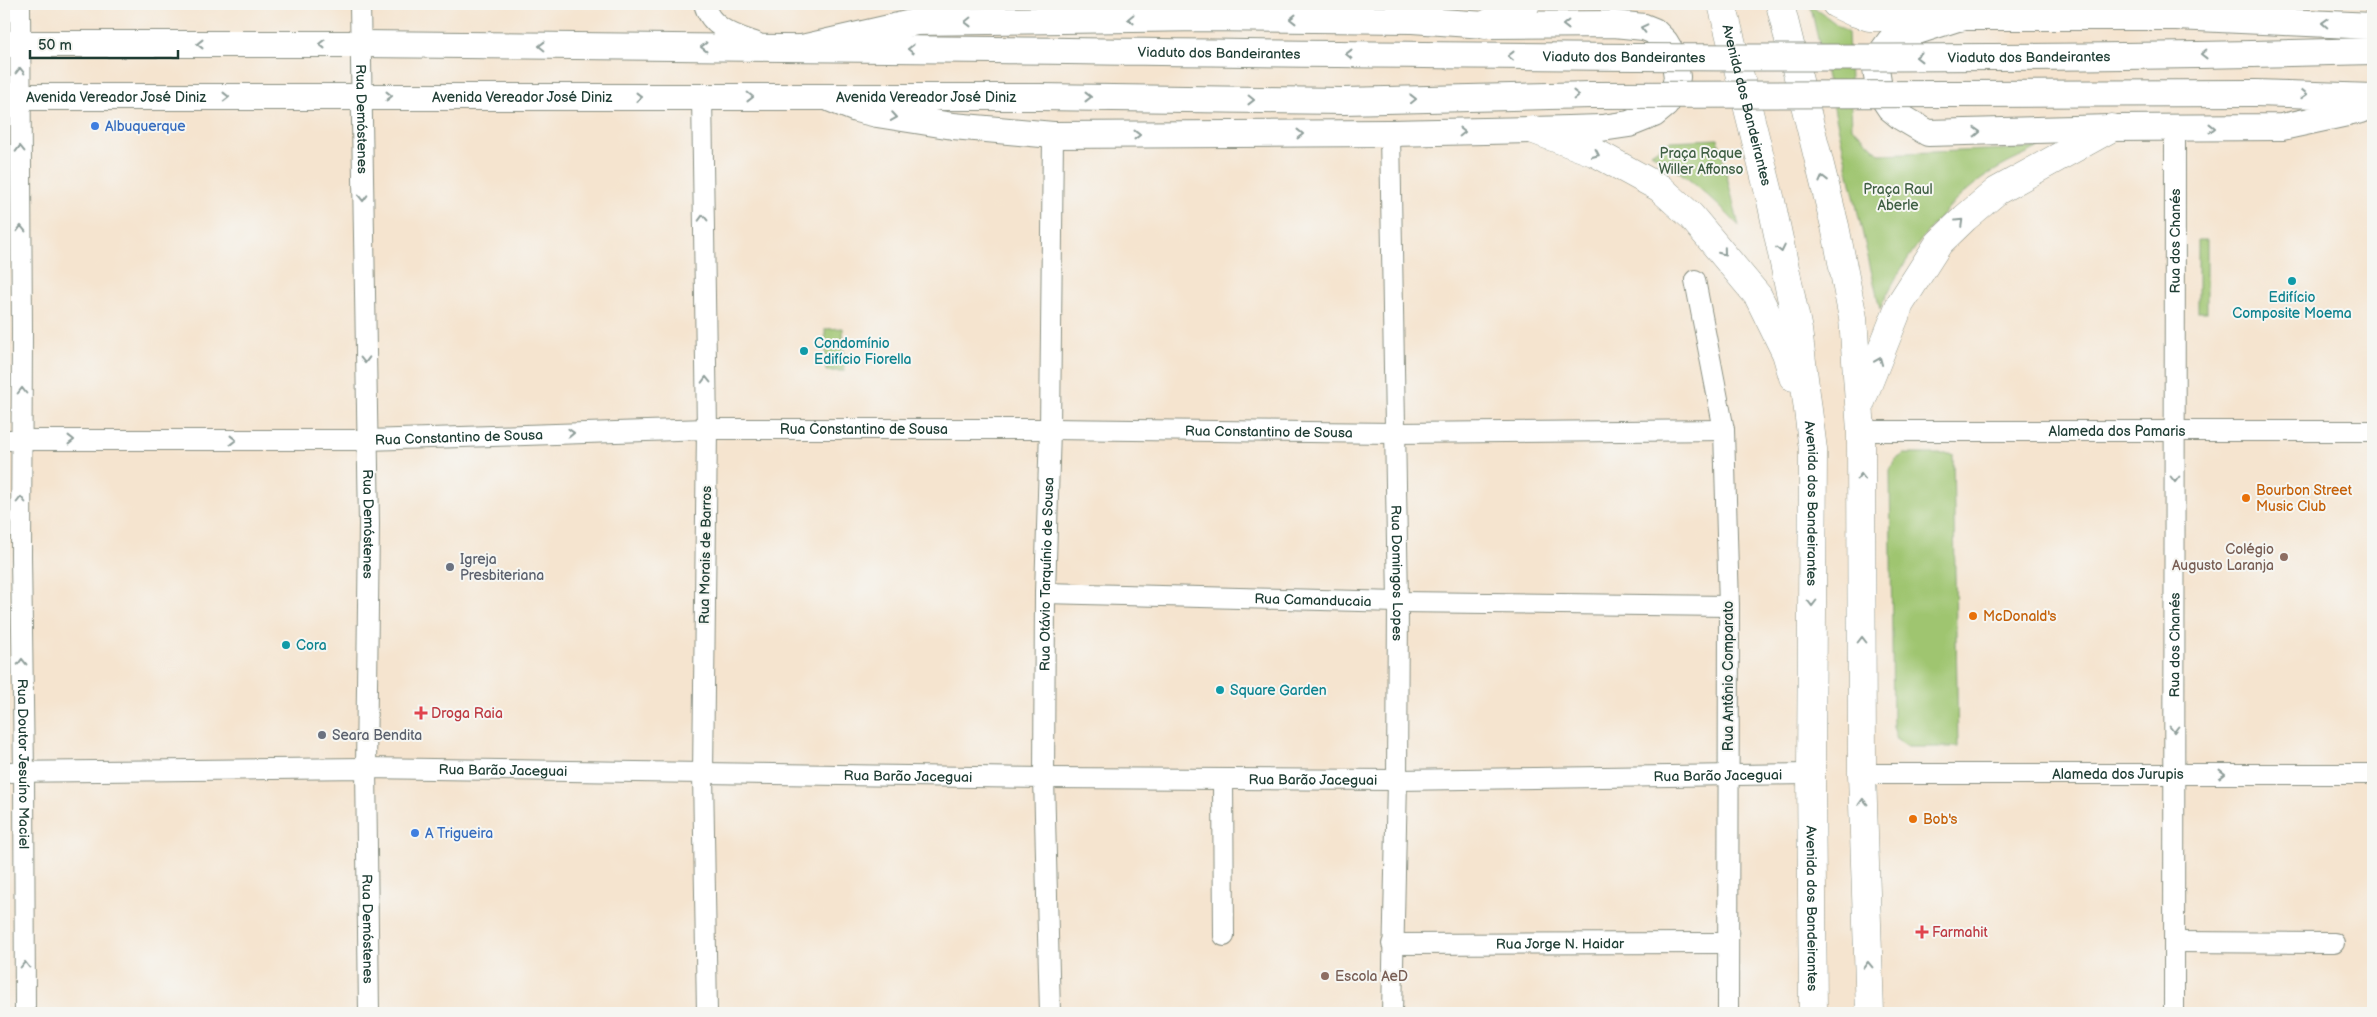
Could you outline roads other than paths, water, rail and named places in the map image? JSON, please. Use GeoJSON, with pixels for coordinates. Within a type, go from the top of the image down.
{"type":"FeatureCollection","features":[{"type":"Feature","properties":{"kind":"highway"},"geometry":{"type":"LineString","coordinates":[[1484,25],[1526,4]]}},
{"type":"Feature","properties":{"kind":"highway","name":"Avenida dos Bandeirantes"},"geometry":{"type":"LineString","coordinates":[[1722,4],[1777,229],[1798,330],[1814,450],[1811,774],[1813,1013]]}},
{"type":"Feature","properties":{"kind":"highway"},"geometry":{"type":"LineString","coordinates":[[1780,4],[1835,226],[1852,318],[1860,418],[1862,774],[1870,1013]]}},
{"type":"Feature","properties":{"kind":"highway"},"geometry":{"type":"LineString","coordinates":[[1836,4],[1869,17],[1947,10]]}},
{"type":"Feature","properties":{"kind":"highway"},"geometry":{"type":"LineString","coordinates":[[1860,418],[1900,304],[1939,243],[1997,191],[2111,128]]}},
{"type":"Feature","properties":{"kind":"highway"},"geometry":{"type":"LineString","coordinates":[[1534,130],[1596,153],[1660,188],[1691,216],[1720,248],[1758,296],[1786,353],[1814,450]]}},
{"type":"Feature","properties":{"kind":"main road"},"geometry":{"type":"LineString","coordinates":[[2373,26],[2176,10],[1947,10],[1890,42],[1879,56],[1876,69],[1880,93],[1890,108],[1912,126],[1928,133],[2111,128],[2282,127],[2361,110],[2373,104]]}},
{"type":"Feature","properties":{"kind":"main road"},"geometry":{"type":"LineString","coordinates":[[12,44],[361,44],[802,48],[916,22],[1047,12],[1412,12],[1484,25],[1614,24],[1644,27],[1654,31],[1665,42],[1674,57],[1677,77],[1674,92],[1665,106],[1654,114],[1629,124],[1602,128],[1534,130],[1054,135],[953,126],[876,114],[856,109],[831,99]]}},
{"type":"Feature","properties":{"kind":"main road","name":"Viaduto dos Bandeirantes"},"geometry":{"type":"LineString","coordinates":[[802,48],[1627,57],[2083,57],[2373,51]]}},
{"type":"Feature","properties":{"kind":"main road","name":"Avenida Vereador José Diniz"},"geometry":{"type":"LineString","coordinates":[[12,97],[702,96],[831,99],[1039,97],[1344,101],[1592,95],[2256,93],[2373,97]]}},
{"type":"Feature","properties":{"kind":"street","name":"Rua Doutor Jesuíno Maciel"},"geometry":{"type":"LineString","coordinates":[[20,4],[12,44],[13,440],[21,556],[25,1013]]}},
{"type":"Feature","properties":{"kind":"street","name":"Rua Demóstenes"},"geometry":{"type":"LineString","coordinates":[[360,4],[369,524],[366,768],[369,1013]]}},
{"type":"Feature","properties":{"kind":"street"},"geometry":{"type":"LineString","coordinates":[[704,4],[712,18],[725,31],[771,48]]}},
{"type":"Feature","properties":{"kind":"street","name":"Rua Morais de Barros"},"geometry":{"type":"LineString","coordinates":[[702,96],[707,429],[703,774],[707,1013]]}},
{"type":"Feature","properties":{"kind":"street","name":"Rua dos Chanés"},"geometry":{"type":"LineString","coordinates":[[2174,1013],[2176,128]]}},
{"type":"Feature","properties":{"kind":"street","name":"Rua Domingos Lopes"},"geometry":{"type":"LineString","coordinates":[[1390,133],[1398,602],[1397,780],[1392,1013]]}},
{"type":"Feature","properties":{"kind":"street","name":"Rua Otávio Tarquínio de Sousa"},"geometry":{"type":"LineString","coordinates":[[1050,1013],[1044,778],[1044,593],[1050,429],[1054,135]]}},
{"type":"Feature","properties":{"kind":"street","name":"Rua Antônio Comparato"},"geometry":{"type":"LineString","coordinates":[[1695,280],[1724,430],[1729,606],[1728,1013]]}},
{"type":"Feature","properties":{"kind":"street","name":"Alameda dos Pamaris"},"geometry":{"type":"LineString","coordinates":[[1860,418],[2175,430],[2373,431]]}},
{"type":"Feature","properties":{"kind":"street","name":"Rua Constantino de Sousa"},"geometry":{"type":"LineString","coordinates":[[13,440],[367,440],[707,429],[1050,429],[1395,433],[1724,430]]}},
{"type":"Feature","properties":{"kind":"street","name":"Rua Camanducaia"},"geometry":{"type":"LineString","coordinates":[[1044,593],[1398,602],[1729,606]]}},
{"type":"Feature","properties":{"kind":"street","name":"Rua Barão Jaceguai"},"geometry":{"type":"LineString","coordinates":[[4,772],[366,768],[1044,778],[1397,780],[1811,774]]}},
{"type":"Feature","properties":{"kind":"street","name":"Alameda dos Jurupis"},"geometry":{"type":"LineString","coordinates":[[1862,774],[2373,774]]}},
{"type":"Feature","properties":{"kind":"street"},"geometry":{"type":"LineString","coordinates":[[1223,779],[1224,936]]}},
{"type":"Feature","properties":{"kind":"street"},"geometry":{"type":"LineString","coordinates":[[2174,942],[2334,943]]}},
{"type":"Feature","properties":{"kind":"street","name":"Rua Jorge N. Haidar"},"geometry":{"type":"LineString","coordinates":[[1392,944],[1727,943]]}},
{"type":"Feature","properties":{"kind":"place","name":"Albuquerque"},"geometry":{"type":"Point","coordinates":[95,126]}},
{"type":"Feature","properties":{"kind":"place","name":"Edifício Composite Moema"},"geometry":{"type":"Point","coordinates":[2292,281]}},
{"type":"Feature","properties":{"kind":"place","name":"Condomínio Edifício Fiorella"},"geometry":{"type":"Point","coordinates":[804,351]}},
{"type":"Feature","properties":{"kind":"place","name":"Bourbon Street Music Club"},"geometry":{"type":"Point","coordinates":[2246,498]}},
{"type":"Feature","properties":{"kind":"place","name":"Colégio Augusto Laranja"},"geometry":{"type":"Point","coordinates":[2284,557]}},
{"type":"Feature","properties":{"kind":"place","name":"Igreja Presbiteriana"},"geometry":{"type":"Point","coordinates":[450,567]}},
{"type":"Feature","properties":{"kind":"place","name":"McDonald's"},"geometry":{"type":"Point","coordinates":[1973,616]}},
{"type":"Feature","properties":{"kind":"place","name":"Cora"},"geometry":{"type":"Point","coordinates":[286,645]}},
{"type":"Feature","properties":{"kind":"place","name":"Square Garden"},"geometry":{"type":"Point","coordinates":[1220,690]}},
{"type":"Feature","properties":{"kind":"place","name":"Droga Raia"},"geometry":{"type":"Point","coordinates":[421,713]}},
{"type":"Feature","properties":{"kind":"place","name":"Seara Bendita"},"geometry":{"type":"Point","coordinates":[322,735]}},
{"type":"Feature","properties":{"kind":"place","name":"Bob's"},"geometry":{"type":"Point","coordinates":[1913,819]}},
{"type":"Feature","properties":{"kind":"place","name":"A Trigueira"},"geometry":{"type":"Point","coordinates":[415,833]}},
{"type":"Feature","properties":{"kind":"place","name":"Farmahit"},"geometry":{"type":"Point","coordinates":[1922,932]}},
{"type":"Feature","properties":{"kind":"place","name":"Escola AeD"},"geometry":{"type":"Point","coordinates":[1325,976]}},
{"type":"Feature","properties":{"kind":"park label","name":"Praça Roque Willer Affonso"},"geometry":{"type":"Point","coordinates":[1701,162]}},
{"type":"Feature","properties":{"kind":"park label","name":"Praça Raul Aberle"},"geometry":{"type":"Point","coordinates":[1898,197]}}]}
